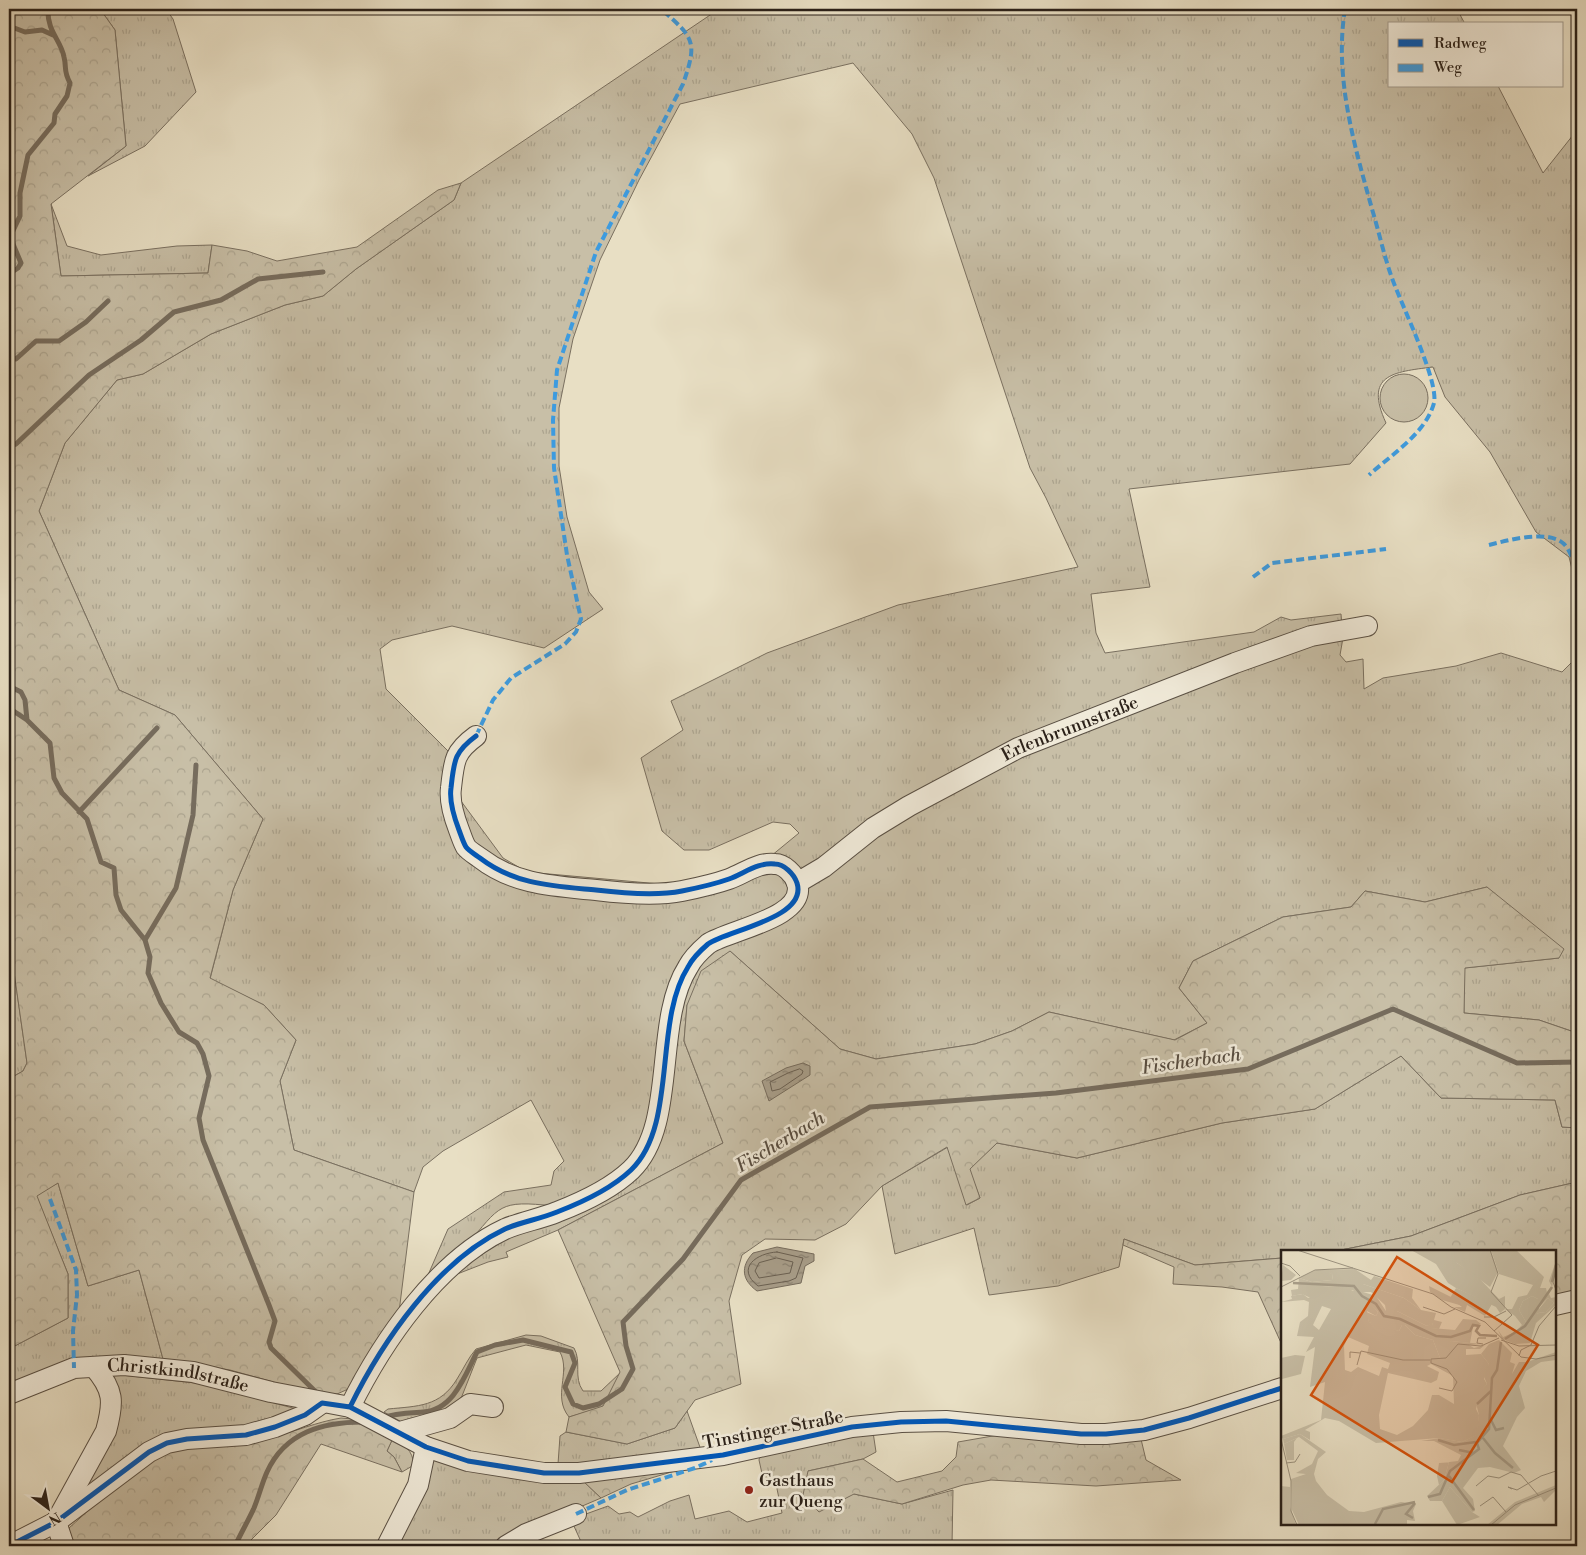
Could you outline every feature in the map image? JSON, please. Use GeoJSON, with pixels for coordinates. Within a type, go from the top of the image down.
{"type":"FeatureCollection","features":[{"type":"Feature","properties":{"kind":"street","name":"Erlenbrunnstraße"},"geometry":{"type":"LineString","coordinates":[[797,883],[824,867],[873,828],[909,806],[1018,748],[1236,663],[1311,636],[1366,626]]}},
{"type":"Feature","properties":{"kind":"street"},"geometry":{"type":"LineString","coordinates":[[357,1410],[406,1315],[458,1259],[504,1230],[557,1212],[606,1189],[631,1171],[647,1153],[662,1091],[673,1003],[679,981],[690,962],[708,944],[736,930],[766,922],[789,908],[798,895],[797,883],[789,870],[778,863],[759,865],[728,879],[679,892],[615,892],[554,886],[525,882],[496,870],[466,847],[456,821],[450,796],[454,766],[461,747],[476,736]]}},
{"type":"Feature","properties":{"kind":"street"},"geometry":{"type":"LineString","coordinates":[[1556,1305],[1577,1300]]}},
{"type":"Feature","properties":{"kind":"street","name":"Christkindlstraße"},"geometry":{"type":"LineString","coordinates":[[9,1394],[74,1368],[124,1365],[193,1372],[357,1410]]}},
{"type":"Feature","properties":{"kind":"street"},"geometry":{"type":"LineString","coordinates":[[56,1522],[106,1431],[110,1415],[111,1393],[105,1380],[94,1367]]}},
{"type":"Feature","properties":{"kind":"street","name":"Tinstinger Straße"},"geometry":{"type":"LineString","coordinates":[[357,1410],[426,1447],[461,1459],[493,1466],[544,1473],[579,1473],[723,1455],[852,1428],[900,1422],[946,1421],[1081,1434],[1106,1434],[1144,1430],[1189,1418],[1281,1388]]}},
{"type":"Feature","properties":{"kind":"street"},"geometry":{"type":"LineString","coordinates":[[9,1546],[56,1522],[150,1452],[167,1443],[187,1439],[246,1435],[275,1428],[305,1415],[322,1402]]}},
{"type":"Feature","properties":{"kind":"street"},"geometry":{"type":"LineString","coordinates":[[396,1431],[450,1418],[470,1404],[493,1406]]}},
{"type":"Feature","properties":{"kind":"street"},"geometry":{"type":"LineString","coordinates":[[387,1546],[418,1485],[426,1447]]}},
{"type":"Feature","properties":{"kind":"street"},"geometry":{"type":"LineString","coordinates":[[506,1546],[526,1534],[576,1514]]}},
{"type":"Feature","properties":{"kind":"street"},"geometry":{"type":"LineString","coordinates":[[56,1522],[64,1546]]}},
{"type":"Feature","properties":{"kind":"green space"},"geometry":{"type":"Polygon","coordinates":[[[9,9],[100,9],[115,30],[126,146],[51,204],[61,276],[208,273],[212,245],[247,251],[277,261],[357,247],[438,190],[461,183],[454,200],[356,269],[323,296],[285,305],[211,334],[143,374],[117,380],[65,443],[39,511],[119,690],[175,715],[263,819],[233,890],[210,978],[264,1005],[296,1040],[280,1081],[294,1150],[414,1192],[399,1312],[355,1386],[337,1394],[313,1393],[230,1370],[163,1359],[139,1270],[88,1286],[58,1183],[37,1196],[68,1274],[68,1318],[9,1349],[9,1079],[23,1071],[27,1063],[14,972],[9,971],[9,9]]]}},
{"type":"Feature","properties":{"kind":"green space"},"geometry":{"type":"Polygon","coordinates":[[[100,9],[166,9],[173,19],[196,92],[145,146],[88,176],[126,146],[115,30],[100,9]]]}},
{"type":"Feature","properties":{"kind":"green space"},"geometry":{"type":"Polygon","coordinates":[[[719,9],[1457,9],[1464,22],[1388,22],[1388,88],[1499,88],[1543,173],[1577,130],[1577,589],[1569,557],[1536,532],[1490,452],[1445,397],[1433,367],[1394,374],[1380,386],[1378,395],[1386,423],[1350,464],[1129,489],[1150,587],[1091,594],[1096,633],[1105,653],[1254,632],[1281,617],[1291,620],[1341,614],[1343,638],[1340,655],[1346,662],[1363,659],[1364,689],[1383,678],[1456,666],[1501,653],[1562,672],[1577,657],[1577,1033],[1539,1020],[1464,1013],[1464,968],[1559,958],[1487,887],[1425,902],[1365,891],[1351,907],[1283,917],[1193,961],[1179,988],[1207,1023],[1174,1040],[1049,1012],[1012,1031],[975,1044],[876,1059],[840,1049],[730,951],[687,1005],[684,1041],[723,1143],[558,1230],[506,1252],[508,1257],[488,1262],[447,1278],[554,1206],[522,1204],[502,1208],[494,1214],[457,1255],[425,1282],[448,1229],[504,1192],[551,1185],[554,1171],[564,1161],[531,1100],[443,1151],[423,1167],[414,1192],[294,1150],[280,1081],[296,1040],[264,1005],[210,979],[233,890],[263,819],[175,715],[119,690],[39,511],[65,443],[117,380],[143,374],[211,334],[285,305],[323,296],[356,269],[454,200],[461,183],[719,9]],[[853,63],[680,104],[639,180],[600,260],[573,339],[559,408],[559,466],[567,517],[589,592],[603,609],[544,648],[452,626],[392,640],[380,649],[386,689],[449,752],[458,797],[503,858],[527,872],[671,885],[717,874],[771,856],[799,833],[790,824],[773,822],[709,850],[684,850],[662,831],[641,758],[683,730],[671,701],[767,653],[898,605],[1078,567],[1030,468],[934,178],[912,134],[853,63]]]}},
{"type":"Feature","properties":{"kind":"green space"},"geometry":{"type":"Polygon","coordinates":[[[51,204],[67,246],[101,255],[177,246],[212,245],[208,273],[61,276],[51,204]]]}},
{"type":"Feature","properties":{"kind":"green space"},"geometry":{"type":"Polygon","coordinates":[[[1399,374],[1409,374],[1418,378],[1424,384],[1427,389],[1427,407],[1418,418],[1409,422],[1399,422],[1390,418],[1384,412],[1380,403],[1380,393],[1384,384],[1390,378],[1399,374]]]}},
{"type":"Feature","properties":{"kind":"green space"},"geometry":{"type":"Polygon","coordinates":[[[1487,887],[1564,949],[1559,958],[1465,968],[1464,1013],[1539,1020],[1577,1033],[1577,1128],[1562,1127],[1555,1100],[1441,1098],[1401,1056],[1315,1109],[1222,1123],[1077,1158],[997,1143],[970,1169],[980,1198],[966,1205],[947,1147],[882,1186],[846,1224],[815,1240],[765,1239],[742,1255],[729,1301],[741,1384],[695,1400],[675,1428],[627,1444],[566,1432],[569,1417],[603,1406],[620,1372],[558,1230],[723,1143],[684,1041],[687,1005],[701,971],[730,951],[840,1049],[876,1059],[975,1044],[1012,1031],[1049,1012],[1175,1040],[1207,1023],[1179,988],[1193,961],[1283,917],[1351,907],[1365,891],[1425,902],[1487,887]]]}},
{"type":"Feature","properties":{"kind":"green space"},"geometry":{"type":"Polygon","coordinates":[[[9,971],[14,971],[27,1063],[23,1071],[9,1079],[9,971]]]}},
{"type":"Feature","properties":{"kind":"green space"},"geometry":{"type":"Polygon","coordinates":[[[1401,1056],[1441,1098],[1555,1100],[1562,1127],[1577,1128],[1577,1182],[1520,1195],[1411,1236],[1341,1250],[1281,1250],[1281,1258],[1195,1265],[1124,1239],[1119,1267],[1058,1286],[989,1295],[974,1228],[895,1254],[882,1186],[948,1147],[967,1205],[980,1198],[969,1169],[997,1143],[1077,1158],[1222,1123],[1315,1109],[1401,1056]]]}},
{"type":"Feature","properties":{"kind":"green space"},"geometry":{"type":"Polygon","coordinates":[[[1577,1182],[1577,1293],[1556,1298],[1556,1250],[1341,1250],[1411,1236],[1520,1195],[1577,1182]]]}},
{"type":"Feature","properties":{"kind":"green space"},"geometry":{"type":"Polygon","coordinates":[[[58,1183],[88,1286],[139,1270],[163,1359],[9,1386],[9,1349],[68,1318],[68,1274],[36,1195],[58,1183]]]}},
{"type":"Feature","properties":{"kind":"green space"},"geometry":{"type":"Polygon","coordinates":[[[1124,1239],[1195,1265],[1281,1258],[1281,1343],[1258,1292],[1222,1287],[1173,1284],[1174,1267],[1123,1245],[1124,1239]]]}},
{"type":"Feature","properties":{"kind":"green space"},"geometry":{"type":"Polygon","coordinates":[[[526,1335],[541,1336],[574,1348],[577,1359],[578,1380],[583,1391],[601,1391],[621,1372],[603,1407],[569,1417],[562,1401],[564,1368],[560,1352],[526,1345],[477,1358],[462,1396],[450,1409],[405,1424],[384,1412],[388,1409],[419,1406],[436,1400],[450,1388],[476,1349],[526,1335]]]}},
{"type":"Feature","properties":{"kind":"green space"},"geometry":{"type":"Polygon","coordinates":[[[112,1374],[205,1384],[300,1410],[81,1499],[105,1443],[112,1374]]]}},
{"type":"Feature","properties":{"kind":"green space"},"geometry":{"type":"Polygon","coordinates":[[[687,1411],[701,1450],[665,1458],[558,1464],[560,1436],[566,1432],[627,1444],[675,1428],[687,1411]]]}},
{"type":"Feature","properties":{"kind":"green space"},"geometry":{"type":"Polygon","coordinates":[[[341,1418],[352,1419],[393,1438],[387,1451],[394,1457],[402,1472],[321,1444],[276,1515],[245,1546],[71,1546],[69,1528],[109,1491],[138,1469],[170,1452],[187,1447],[271,1437],[341,1418]]]}},
{"type":"Feature","properties":{"kind":"green space"},"geometry":{"type":"Polygon","coordinates":[[[873,1432],[876,1452],[863,1459],[808,1471],[854,1494],[902,1504],[953,1490],[952,1546],[583,1546],[573,1524],[575,1518],[608,1506],[619,1514],[630,1512],[638,1517],[670,1501],[689,1495],[695,1519],[729,1511],[747,1522],[782,1513],[776,1484],[765,1487],[759,1460],[760,1455],[873,1432]]]}},
{"type":"Feature","properties":{"kind":"green space"},"geometry":{"type":"Polygon","coordinates":[[[1004,1434],[1140,1435],[1146,1460],[1181,1480],[1096,1486],[991,1480],[963,1485],[902,1504],[854,1494],[819,1512],[803,1495],[808,1471],[863,1459],[897,1482],[942,1471],[956,1457],[958,1442],[1004,1434]]]}},
{"type":"Feature","properties":{"kind":"green space"},"geometry":{"type":"Polygon","coordinates":[[[393,1438],[407,1448],[412,1455],[414,1465],[402,1472],[394,1457],[387,1451],[393,1438]]]}},
{"type":"Feature","properties":{"kind":"green space"},"geometry":{"type":"Polygon","coordinates":[[[429,1459],[581,1479],[601,1498],[517,1534],[498,1546],[391,1546],[429,1459]]]}},
{"type":"Feature","properties":{"kind":"green space"},"geometry":{"type":"Polygon","coordinates":[[[695,1465],[631,1484],[601,1498],[581,1479],[695,1465]]]}},
{"type":"Feature","properties":{"kind":"water"},"geometry":{"type":"Polygon","coordinates":[[[803,1063],[810,1066],[810,1075],[769,1101],[762,1081],[786,1068],[803,1063]]]}},
{"type":"Feature","properties":{"kind":"water"},"geometry":{"type":"Polygon","coordinates":[[[777,1247],[814,1254],[814,1261],[805,1266],[801,1283],[757,1291],[748,1282],[744,1273],[746,1263],[753,1253],[777,1247]]]}},
{"type":"Feature","properties":{"kind":"waterway"},"geometry":{"type":"LineString","coordinates":[[9,274],[18,268],[21,263],[10,237],[20,216],[20,193],[28,155],[54,123],[55,114],[67,96],[70,83],[62,51],[50,24],[48,9]]}},
{"type":"Feature","properties":{"kind":"waterway"},"geometry":{"type":"LineString","coordinates":[[9,26],[25,32],[42,30],[53,35]]}},
{"type":"Feature","properties":{"kind":"waterway"},"geometry":{"type":"LineString","coordinates":[[9,446],[16,444],[89,375],[141,340],[174,312],[221,300],[258,279],[323,272]]}},
{"type":"Feature","properties":{"kind":"waterway"},"geometry":{"type":"LineString","coordinates":[[9,357],[16,359],[36,341],[59,341],[86,322],[108,301]]}},
{"type":"Feature","properties":{"kind":"waterway"},"geometry":{"type":"LineString","coordinates":[[9,686],[21,692],[25,700],[27,720],[50,743],[54,778],[62,793],[87,819],[101,862],[114,868],[116,895],[121,910],[145,940],[150,957],[148,973],[161,1003],[179,1032],[197,1043],[203,1054],[209,1076],[199,1118],[203,1140],[275,1321],[269,1342],[271,1348],[317,1393]]}},
{"type":"Feature","properties":{"kind":"waterway"},"geometry":{"type":"LineString","coordinates":[[9,708],[27,720]]}},
{"type":"Feature","properties":{"kind":"waterway"},"geometry":{"type":"LineString","coordinates":[[79,812],[157,728]]}},
{"type":"Feature","properties":{"kind":"waterway"},"geometry":{"type":"LineString","coordinates":[[145,940],[176,888],[193,815],[196,765]]}},
{"type":"Feature","properties":{"kind":"waterway","name":"Fischerbach"},"geometry":{"type":"LineString","coordinates":[[381,1418],[397,1414],[434,1410],[443,1405],[457,1390],[477,1352],[495,1345],[523,1340],[571,1352],[575,1363],[565,1387],[573,1404],[583,1408],[599,1404],[622,1389],[633,1369],[626,1346],[623,1322],[683,1259],[741,1180],[870,1107],[1056,1093],[1248,1069],[1393,1009],[1517,1063],[1577,1062]]}},
{"type":"Feature","properties":{"kind":"waterway","name":"Fischerbach"},"geometry":{"type":"LineString","coordinates":[[235,1546],[254,1508],[267,1472],[284,1447],[307,1432],[320,1427],[363,1422]]}},
{"type":"Feature","properties":{"kind":"marked path"},"geometry":{"type":"LineString","coordinates":[[476,736],[493,700],[511,678],[565,644],[576,632],[581,619],[567,555],[554,468],[553,420],[557,370],[596,252],[683,84],[688,70],[691,58],[690,41],[680,27],[661,9]]}},
{"type":"Feature","properties":{"kind":"marked path"},"geometry":{"type":"LineString","coordinates":[[1345,9],[1342,34],[1342,60],[1344,85],[1353,135],[1389,270],[1418,342],[1434,392],[1434,403],[1424,424],[1407,443],[1369,475]]}},
{"type":"Feature","properties":{"kind":"marked path"},"geometry":{"type":"LineString","coordinates":[[1489,545],[1528,537],[1548,537],[1564,544],[1577,568]]}},
{"type":"Feature","properties":{"kind":"marked path"},"geometry":{"type":"LineString","coordinates":[[1253,577],[1272,563],[1386,549]]}},
{"type":"Feature","properties":{"kind":"marked path"},"geometry":{"type":"LineString","coordinates":[[50,1199],[76,1270],[77,1295],[73,1331],[74,1368]]}},
{"type":"Feature","properties":{"kind":"marked path"},"geometry":{"type":"LineString","coordinates":[[576,1514],[627,1490],[695,1468],[712,1460]]}},
{"type":"Feature","properties":{"kind":"cycle path"},"geometry":{"type":"LineString","coordinates":[[350,1407],[378,1356],[395,1331],[435,1282],[457,1261],[480,1243],[505,1229],[551,1214],[587,1199],[606,1189],[631,1170],[646,1151],[655,1127],[671,1016],[677,990],[690,964],[708,944],[779,914],[791,905],[797,895],[797,883],[794,876],[778,864],[757,866],[729,879],[712,884],[682,891],[650,894],[535,883],[507,874],[493,867],[466,847],[452,809],[451,793],[454,764],[459,752],[476,736]]}},
{"type":"Feature","properties":{"kind":"cycle path"},"geometry":{"type":"LineString","coordinates":[[9,1546],[56,1522],[149,1452],[167,1443],[187,1439],[246,1435],[275,1427],[305,1415],[322,1403],[350,1407],[426,1447],[468,1461],[544,1473],[579,1473],[723,1455],[852,1427],[901,1422],[946,1421],[1081,1434],[1106,1434],[1144,1430],[1189,1418],[1281,1388]]}},
{"type":"Feature","properties":{"kind":"place","name":"Gasthaus zur Queng"},"geometry":{"type":"Point","coordinates":[749,1490]}}]}
